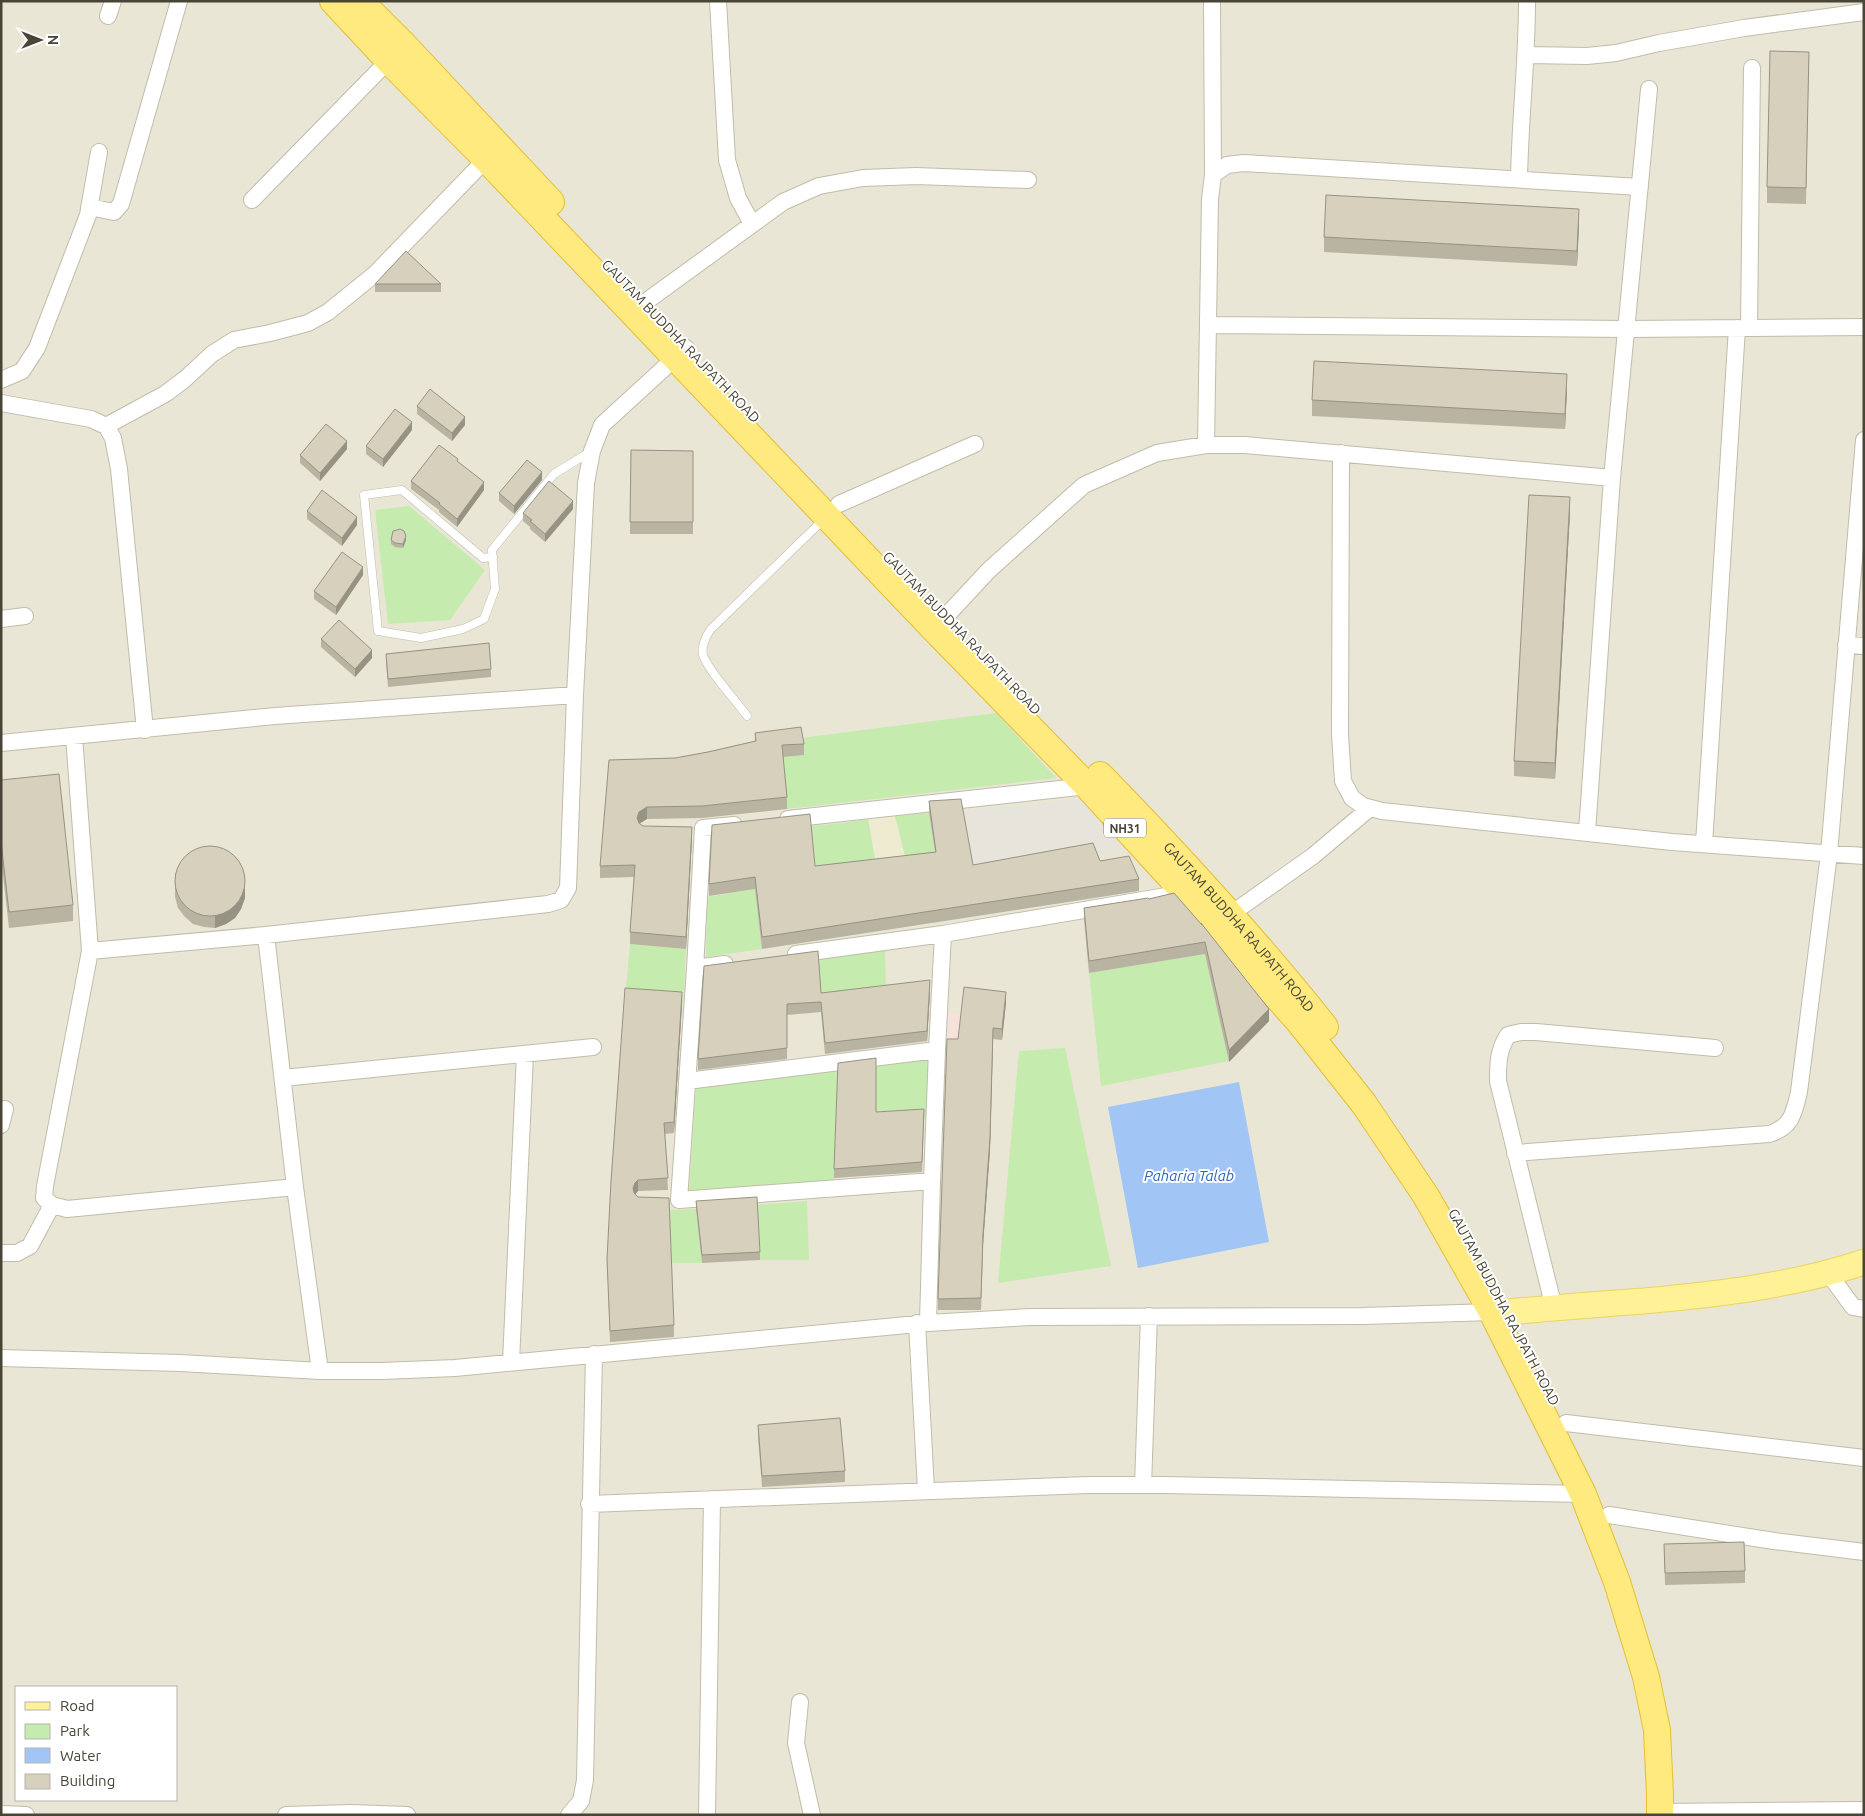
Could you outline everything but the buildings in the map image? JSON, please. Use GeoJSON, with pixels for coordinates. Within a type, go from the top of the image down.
{"type":"FeatureCollection","features":[{"type":"Feature","properties":{"kind":"highway","name":"NH31"},"geometry":{"type":"LineString","coordinates":[[333,1],[396,53]]}},
{"type":"Feature","properties":{"kind":"highway","name":"GAUTAM BUDDHA RAJPATH ROAD"},"geometry":{"type":"LineString","coordinates":[[360,1],[396,53],[644,303],[681,353],[1197,891],[1231,914],[1278,967],[1358,1069],[1401,1128],[1476,1250],[1500,1312],[1566,1423],[1609,1515],[1640,1599],[1660,1669],[1672,1728],[1668,1814]]}},
{"type":"Feature","properties":{"kind":"highway","name":"NH31"},"geometry":{"type":"LineString","coordinates":[[493,152],[681,353]]}},
{"type":"Feature","properties":{"kind":"highway","name":"NH31"},"geometry":{"type":"LineString","coordinates":[[940,623],[1086,786],[1197,891],[1364,1104],[1426,1196],[1500,1312],[1583,1494],[1617,1582],[1646,1677],[1657,1730],[1668,1814]]}},
{"type":"Feature","properties":{"kind":"main road"},"geometry":{"type":"LineString","coordinates":[[1500,1312],[1724,1294],[1780,1285],[1828,1274],[1864,1262]]}},
{"type":"Feature","properties":{"kind":"street"},"geometry":{"type":"LineString","coordinates":[[89,207],[114,212],[121,204],[179,1]]}},
{"type":"Feature","properties":{"kind":"street"},"geometry":{"type":"LineString","coordinates":[[718,1],[727,160],[738,198],[752,224]]}},
{"type":"Feature","properties":{"kind":"street"},"geometry":{"type":"LineString","coordinates":[[1206,445],[1210,199],[1213,175],[1212,1]]}},
{"type":"Feature","properties":{"kind":"street"},"geometry":{"type":"LineString","coordinates":[[1520,179],[1520,135],[1527,55],[1528,1]]}},
{"type":"Feature","properties":{"kind":"street"},"geometry":{"type":"LineString","coordinates":[[1527,55],[1587,56],[1616,53],[1659,43],[1744,28],[1864,12]]}},
{"type":"Feature","properties":{"kind":"street"},"geometry":{"type":"LineString","coordinates":[[252,200],[396,53]]}},
{"type":"Feature","properties":{"kind":"street"},"geometry":{"type":"LineString","coordinates":[[1704,844],[1743,328],[1752,68]]}},
{"type":"Feature","properties":{"kind":"street"},"geometry":{"type":"LineString","coordinates":[[1587,832],[1612,478],[1649,89]]}},
{"type":"Feature","properties":{"kind":"street"},"geometry":{"type":"LineString","coordinates":[[1,380],[22,371],[37,348],[88,215],[99,152]]}},
{"type":"Feature","properties":{"kind":"street"},"geometry":{"type":"LineString","coordinates":[[106,426],[165,394],[185,379],[212,354],[234,340],[308,323],[328,312],[376,274],[493,152]]}},
{"type":"Feature","properties":{"kind":"street"},"geometry":{"type":"LineString","coordinates":[[1213,175],[1226,165],[1244,163],[1640,186]]}},
{"type":"Feature","properties":{"kind":"street"},"geometry":{"type":"LineString","coordinates":[[644,303],[783,202],[819,186],[863,178],[916,176],[1028,180]]}},
{"type":"Feature","properties":{"kind":"street"},"geometry":{"type":"LineString","coordinates":[[1208,325],[1626,329],[1864,327]]}},
{"type":"Feature","properties":{"kind":"street"},"geometry":{"type":"LineString","coordinates":[[90,951],[266,935],[548,904],[561,900],[568,888],[575,695],[586,484],[592,451],[602,425],[681,353]]}},
{"type":"Feature","properties":{"kind":"street"},"geometry":{"type":"LineString","coordinates":[[1,403],[91,419],[106,426],[112,438],[119,469],[145,730]]}},
{"type":"Feature","properties":{"kind":"street"},"geometry":{"type":"LineString","coordinates":[[1515,1153],[1747,1136],[1780,1130],[1788,1123],[1795,1110],[1800,1092],[1828,854],[1864,440]]}},
{"type":"Feature","properties":{"kind":"street"},"geometry":{"type":"LineString","coordinates":[[833,510],[975,444]]}},
{"type":"Feature","properties":{"kind":"street"},"geometry":{"type":"LineString","coordinates":[[940,623],[990,570],[1084,486],[1157,453],[1206,445],[1244,445],[1612,478]]}},
{"type":"Feature","properties":{"kind":"street"},"geometry":{"type":"LineString","coordinates":[[1341,453],[1340,734],[1343,781],[1352,798],[1363,806],[1382,811],[1704,844],[1864,856]]}},
{"type":"Feature","properties":{"kind":"street"},"geometry":{"type":"LineString","coordinates":[[1,619],[25,616]]}},
{"type":"Feature","properties":{"kind":"street"},"geometry":{"type":"LineString","coordinates":[[1846,645],[1864,646]]}},
{"type":"Feature","properties":{"kind":"street"},"geometry":{"type":"LineString","coordinates":[[1,743],[275,716],[575,695]]}},
{"type":"Feature","properties":{"kind":"street"},"geometry":{"type":"LineString","coordinates":[[74,736],[90,951],[44,1198],[52,1205],[67,1209],[295,1187]]}},
{"type":"Feature","properties":{"kind":"street"},"geometry":{"type":"LineString","coordinates":[[772,820],[1086,786]]}},
{"type":"Feature","properties":{"kind":"street"},"geometry":{"type":"LineString","coordinates":[[1231,914],[1313,856],[1370,808]]}},
{"type":"Feature","properties":{"kind":"street"},"geometry":{"type":"LineString","coordinates":[[684,828],[752,823]]}},
{"type":"Feature","properties":{"kind":"street"},"geometry":{"type":"LineString","coordinates":[[679,1200],[703,828]]}},
{"type":"Feature","properties":{"kind":"street"},"geometry":{"type":"LineString","coordinates":[[784,956],[943,934],[1197,891]]}},
{"type":"Feature","properties":{"kind":"street"},"geometry":{"type":"LineString","coordinates":[[926,1490],[923,1323],[932,1181],[943,934]]}},
{"type":"Feature","properties":{"kind":"street"},"geometry":{"type":"LineString","coordinates":[[266,935],[295,1187],[320,1371]]}},
{"type":"Feature","properties":{"kind":"street"},"geometry":{"type":"LineString","coordinates":[[695,968],[745,961]]}},
{"type":"Feature","properties":{"kind":"street"},"geometry":{"type":"LineString","coordinates":[[1554,1308],[1498,1081],[1501,1045],[1508,1035],[1521,1032],[1536,1032],[1715,1048]]}},
{"type":"Feature","properties":{"kind":"street"},"geometry":{"type":"LineString","coordinates":[[283,1078],[593,1047]]}},
{"type":"Feature","properties":{"kind":"street"},"geometry":{"type":"LineString","coordinates":[[687,1081],[937,1050]]}},
{"type":"Feature","properties":{"kind":"street"},"geometry":{"type":"LineString","coordinates":[[511,1362],[525,1054]]}},
{"type":"Feature","properties":{"kind":"street"},"geometry":{"type":"LineString","coordinates":[[1,1125],[5,1109]]}},
{"type":"Feature","properties":{"kind":"street"},"geometry":{"type":"LineString","coordinates":[[661,1200],[932,1181]]}},
{"type":"Feature","properties":{"kind":"street"},"geometry":{"type":"LineString","coordinates":[[1,1253],[17,1253],[30,1246],[52,1205]]}},
{"type":"Feature","properties":{"kind":"street"},"geometry":{"type":"LineString","coordinates":[[1828,1274],[1853,1307],[1864,1309]]}},
{"type":"Feature","properties":{"kind":"street"},"geometry":{"type":"LineString","coordinates":[[1,1358],[180,1363],[320,1371],[382,1371],[455,1368],[923,1323],[1030,1317],[1363,1316],[1500,1312]]}},
{"type":"Feature","properties":{"kind":"street"},"geometry":{"type":"LineString","coordinates":[[1143,1485],[1149,1316]]}},
{"type":"Feature","properties":{"kind":"street"},"geometry":{"type":"LineString","coordinates":[[569,1815],[581,1801],[585,1780],[589,1504],[594,1354]]}},
{"type":"Feature","properties":{"kind":"street"},"geometry":{"type":"LineString","coordinates":[[1566,1423],[1864,1458]]}},
{"type":"Feature","properties":{"kind":"street"},"geometry":{"type":"LineString","coordinates":[[589,1504],[926,1490],[1143,1485],[1583,1494]]}},
{"type":"Feature","properties":{"kind":"street"},"geometry":{"type":"LineString","coordinates":[[707,1815],[712,1499]]}},
{"type":"Feature","properties":{"kind":"street"},"geometry":{"type":"LineString","coordinates":[[1609,1515],[1774,1541],[1864,1552]]}},
{"type":"Feature","properties":{"kind":"street"},"geometry":{"type":"LineString","coordinates":[[800,1702],[796,1743],[812,1815]]}},
{"type":"Feature","properties":{"kind":"street"},"geometry":{"type":"LineString","coordinates":[[1668,1814],[1864,1810]]}},
{"type":"Feature","properties":{"kind":"street"},"geometry":{"type":"LineString","coordinates":[[1,1814],[26,1815]]}},
{"type":"Feature","properties":{"kind":"street"},"geometry":{"type":"LineString","coordinates":[[288,1814],[407,1815]]}},
{"type":"Feature","properties":{"kind":"lane"},"geometry":{"type":"LineString","coordinates":[[493,557],[483,558],[402,490],[364,495],[378,631],[421,638],[463,629],[484,619],[495,589],[493,557],[492,550],[554,474],[592,451]]}},
{"type":"Feature","properties":{"kind":"lane"},"geometry":{"type":"LineString","coordinates":[[747,716],[711,670],[703,656],[703,640],[710,630],[833,510]]}},
{"type":"Feature","properties":{"kind":"shaded area"},"geometry":{"type":"Polygon","coordinates":[[[1,1],[1864,1],[1864,1815],[1,1815],[1,1]]]}},
{"type":"Feature","properties":{"kind":"shaded area"},"geometry":{"type":"Polygon","coordinates":[[[1083,799],[1127,849],[973,877],[961,811],[1083,799]]]}},
{"type":"Feature","properties":{"kind":"shaded area"},"geometry":{"type":"Polygon","coordinates":[[[895,816],[908,868],[877,871],[868,819],[895,816]]]}},
{"type":"Feature","properties":{"kind":"shaded area"},"geometry":{"type":"Polygon","coordinates":[[[948,1013],[997,1017],[993,1053],[945,1050],[948,1013]]]}},
{"type":"Feature","properties":{"kind":"green space"},"geometry":{"type":"Polygon","coordinates":[[[409,506],[485,570],[450,620],[388,624],[375,510],[409,506]]]}},
{"type":"Feature","properties":{"kind":"green space"},"geometry":{"type":"Polygon","coordinates":[[[996,713],[1056,778],[787,809],[782,757],[804,755],[801,738],[996,713]]]}},
{"type":"Feature","properties":{"kind":"green space"},"geometry":{"type":"Polygon","coordinates":[[[929,813],[936,864],[908,868],[895,816],[929,813]]]}},
{"type":"Feature","properties":{"kind":"green space"},"geometry":{"type":"Polygon","coordinates":[[[868,819],[877,871],[815,878],[810,826],[868,819]]]}},
{"type":"Feature","properties":{"kind":"green space"},"geometry":{"type":"Polygon","coordinates":[[[755,889],[762,949],[706,957],[707,897],[755,889]]]}},
{"type":"Feature","properties":{"kind":"green space"},"geometry":{"type":"Polygon","coordinates":[[[630,944],[686,949],[683,1004],[625,999],[630,944]]]}},
{"type":"Feature","properties":{"kind":"green space"},"geometry":{"type":"Polygon","coordinates":[[[885,948],[886,996],[821,1004],[818,958],[885,948]]]}},
{"type":"Feature","properties":{"kind":"green space"},"geometry":{"type":"Polygon","coordinates":[[[1205,954],[1229,1061],[1101,1086],[1089,973],[1205,954]]]}},
{"type":"Feature","properties":{"kind":"green space"},"geometry":{"type":"Polygon","coordinates":[[[1065,1048],[1111,1266],[998,1283],[1019,1051],[1065,1048]]]}},
{"type":"Feature","properties":{"kind":"green space"},"geometry":{"type":"Polygon","coordinates":[[[928,1059],[927,1118],[876,1122],[876,1066],[928,1059]]]}},
{"type":"Feature","properties":{"kind":"green space"},"geometry":{"type":"Polygon","coordinates":[[[838,1071],[834,1183],[689,1191],[696,1088],[838,1071]]]}},
{"type":"Feature","properties":{"kind":"green space"},"geometry":{"type":"Polygon","coordinates":[[[807,1201],[809,1260],[760,1260],[757,1205],[807,1201]]]}},
{"type":"Feature","properties":{"kind":"green space"},"geometry":{"type":"Polygon","coordinates":[[[696,1209],[702,1263],[672,1263],[669,1210],[696,1209]]]}},
{"type":"Feature","properties":{"kind":"water","name":"Paharia Talab"},"geometry":{"type":"Polygon","coordinates":[[[1239,1082],[1269,1242],[1138,1268],[1108,1107],[1239,1082]]]}}]}
